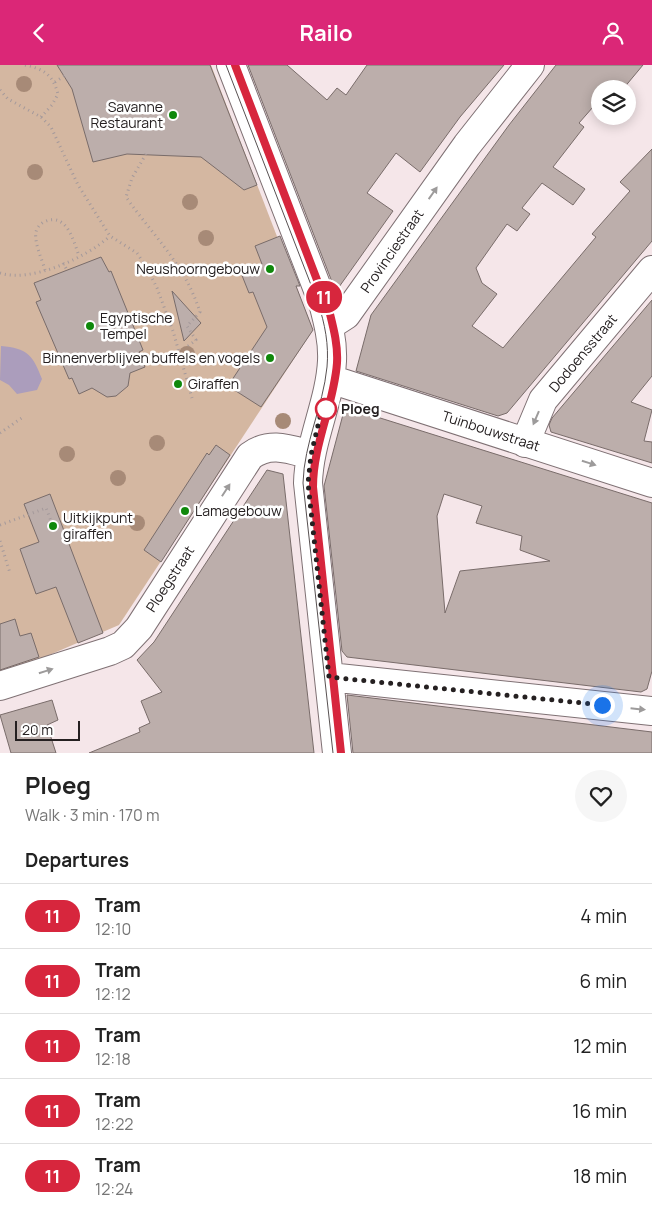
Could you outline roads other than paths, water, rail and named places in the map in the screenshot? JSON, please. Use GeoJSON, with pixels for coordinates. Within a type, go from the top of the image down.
{"type":"FeatureCollection","features":[{"type":"Feature","properties":{"kind":"street"},"geometry":{"type":"LineString","coordinates":[[231,65],[322,303],[329,326],[332,353],[330,379],[299,440],[308,483],[337,753]]}},
{"type":"Feature","properties":{"kind":"street","name":"Provinciestraat"},"geometry":{"type":"LineString","coordinates":[[329,326],[346,315],[467,145],[530,65]]}},
{"type":"Feature","properties":{"kind":"street","name":"Dodoensstraat"},"geometry":{"type":"LineString","coordinates":[[525,443],[543,400],[652,270]]}},
{"type":"Feature","properties":{"kind":"street","name":"Tuinbouwstraat"},"geometry":{"type":"LineString","coordinates":[[330,379],[652,483]]}},
{"type":"Feature","properties":{"kind":"street","name":"Ploegstraat"},"geometry":{"type":"LineString","coordinates":[[0,686],[123,645],[139,628],[250,456],[264,448],[278,447],[299,440]]}},
{"type":"Feature","properties":{"kind":"street"},"geometry":{"type":"LineString","coordinates":[[329,677],[652,711]]}},
{"type":"Feature","properties":{"kind":"tram line"},"geometry":{"type":"LineString","coordinates":[[226,65],[318,303],[326,335],[327,367],[325,382],[310,439],[303,483],[333,753]]}},
{"type":"Feature","properties":{"kind":"tram line"},"geometry":{"type":"LineString","coordinates":[[235,65],[330,314],[335,338],[337,357],[335,379],[316,455],[313,487],[341,753]]}},
{"type":"Feature","properties":{"kind":"tram line","name":"11"},"geometry":{"type":"LineString","coordinates":[[235,65],[330,314],[335,333],[336,371],[314,459],[313,487],[341,753]]}},
{"type":"Feature","properties":{"kind":"place","name":"Savanne Restaurant"},"geometry":{"type":"Point","coordinates":[173,115]}},
{"type":"Feature","properties":{"kind":"place","name":"Neushoorngebouw"},"geometry":{"type":"Point","coordinates":[270,269]}},
{"type":"Feature","properties":{"kind":"place","name":"Egyptische Tempel"},"geometry":{"type":"Point","coordinates":[90,326]}},
{"type":"Feature","properties":{"kind":"place","name":"Binnenverblijven buffels en vogels"},"geometry":{"type":"Point","coordinates":[270,358]}},
{"type":"Feature","properties":{"kind":"place","name":"Giraffen"},"geometry":{"type":"Point","coordinates":[178,384]}},
{"type":"Feature","properties":{"kind":"place","name":"Ploeg"},"geometry":{"type":"Point","coordinates":[326,409]}},
{"type":"Feature","properties":{"kind":"place","name":"Lamagebouw"},"geometry":{"type":"Point","coordinates":[185,511]}},
{"type":"Feature","properties":{"kind":"place","name":"Uitkijkpunt giraffen"},"geometry":{"type":"Point","coordinates":[53,526]}}]}
